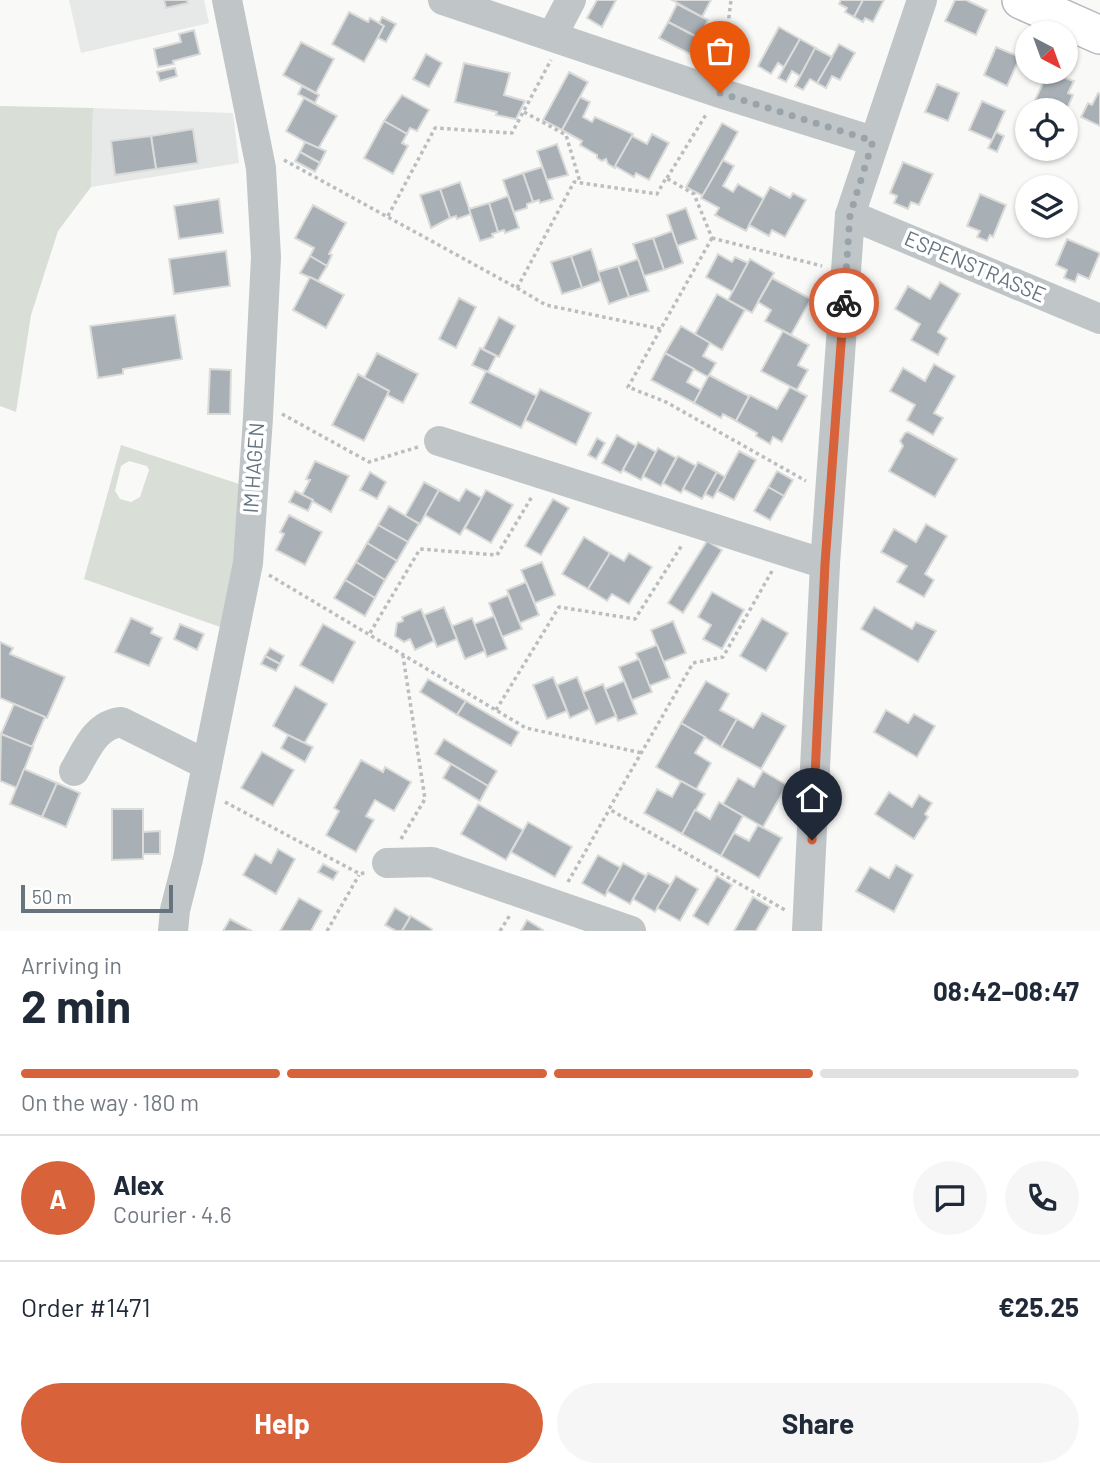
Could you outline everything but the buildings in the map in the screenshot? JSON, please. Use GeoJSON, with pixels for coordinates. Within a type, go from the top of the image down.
{"type":"FeatureCollection","features":[{"type":"Feature","properties":{"kind":"main road"},"geometry":{"type":"LineString","coordinates":[[1021,0],[1100,35]]}},
{"type":"Feature","properties":{"kind":"street","name":"IM HAGEN"},"geometry":{"type":"LineString","coordinates":[[173,931],[175,910],[188,859],[248,563],[259,401],[266,257],[258,146],[228,0]]}},
{"type":"Feature","properties":{"kind":"street"},"geometry":{"type":"LineString","coordinates":[[443,0],[873,141]]}},
{"type":"Feature","properties":{"kind":"street"},"geometry":{"type":"LineString","coordinates":[[557,38],[570,0]]}},
{"type":"Feature","properties":{"kind":"street"},"geometry":{"type":"LineString","coordinates":[[808,927],[825,564],[850,215],[922,0]]}},
{"type":"Feature","properties":{"kind":"street","name":"ESPENSTRASSE"},"geometry":{"type":"LineString","coordinates":[[850,215],[1100,319]]}},
{"type":"Feature","properties":{"kind":"street"},"geometry":{"type":"LineString","coordinates":[[439,441],[825,564]]}},
{"type":"Feature","properties":{"kind":"street"},"geometry":{"type":"LineString","coordinates":[[74,771],[99,730],[111,723],[121,722],[204,778]]}},
{"type":"Feature","properties":{"kind":"street"},"geometry":{"type":"LineString","coordinates":[[387,863],[432,862],[631,931]]}},
{"type":"Feature","properties":{"kind":"path"},"geometry":{"type":"LineString","coordinates":[[517,288],[574,183],[657,194],[720,93],[731,0]]}},
{"type":"Feature","properties":{"kind":"path"},"geometry":{"type":"LineString","coordinates":[[388,216],[435,128],[512,133],[557,38]]}},
{"type":"Feature","properties":{"kind":"path"},"geometry":{"type":"LineString","coordinates":[[524,112],[566,135],[580,182]]}},
{"type":"Feature","properties":{"kind":"path"},"geometry":{"type":"LineString","coordinates":[[258,146],[547,305],[661,329]]}},
{"type":"Feature","properties":{"kind":"path"},"geometry":{"type":"LineString","coordinates":[[666,178],[694,194],[712,238]]}},
{"type":"Feature","properties":{"kind":"path"},"geometry":{"type":"LineString","coordinates":[[712,238],[846,272]]}},
{"type":"Feature","properties":{"kind":"path"},"geometry":{"type":"LineString","coordinates":[[712,238],[628,387],[666,402],[831,496]]}},
{"type":"Feature","properties":{"kind":"path"},"geometry":{"type":"LineString","coordinates":[[259,401],[369,462],[439,441]]}},
{"type":"Feature","properties":{"kind":"path"},"geometry":{"type":"LineString","coordinates":[[370,633],[420,549],[497,555],[545,475]]}},
{"type":"Feature","properties":{"kind":"path"},"geometry":{"type":"LineString","coordinates":[[496,710],[559,607],[635,619],[695,523]]}},
{"type":"Feature","properties":{"kind":"path"},"geometry":{"type":"LineString","coordinates":[[554,905],[693,663],[723,657],[783,551]]}},
{"type":"Feature","properties":{"kind":"path"},"geometry":{"type":"LineString","coordinates":[[248,563],[526,727],[642,753]]}},
{"type":"Feature","properties":{"kind":"path"},"geometry":{"type":"LineString","coordinates":[[327,931],[360,874],[387,863],[425,799],[403,655]]}},
{"type":"Feature","properties":{"kind":"path"},"geometry":{"type":"LineString","coordinates":[[204,778],[360,874]]}},
{"type":"Feature","properties":{"kind":"path"},"geometry":{"type":"LineString","coordinates":[[609,809],[808,927]]}},
{"type":"Feature","properties":{"kind":"shaded area"},"geometry":{"type":"Polygon","coordinates":[[[69,0],[204,0],[209,23],[81,53],[69,0]]]}},
{"type":"Feature","properties":{"kind":"shaded area"},"geometry":{"type":"Polygon","coordinates":[[[0,106],[93,108],[91,187],[58,231],[31,315],[16,412],[0,406],[0,106]]]}},
{"type":"Feature","properties":{"kind":"shaded area"},"geometry":{"type":"Polygon","coordinates":[[[93,108],[233,113],[239,163],[91,187],[93,108]]]}},
{"type":"Feature","properties":{"kind":"shaded area"},"geometry":{"type":"Polygon","coordinates":[[[121,445],[239,484],[238,552],[223,628],[84,579],[121,445]],[[129,461],[121,466],[115,491],[120,499],[131,502],[140,497],[149,470],[147,466],[129,461]]]}},
{"type":"Feature","properties":{"kind":"way so far"},"geometry":{"type":"LineString","coordinates":[[720,93],[873,141],[850,215],[844,303]]}},
{"type":"Feature","properties":{"kind":"route"},"geometry":{"type":"LineString","coordinates":[[812,840],[825,564],[844,303]]}}]}
